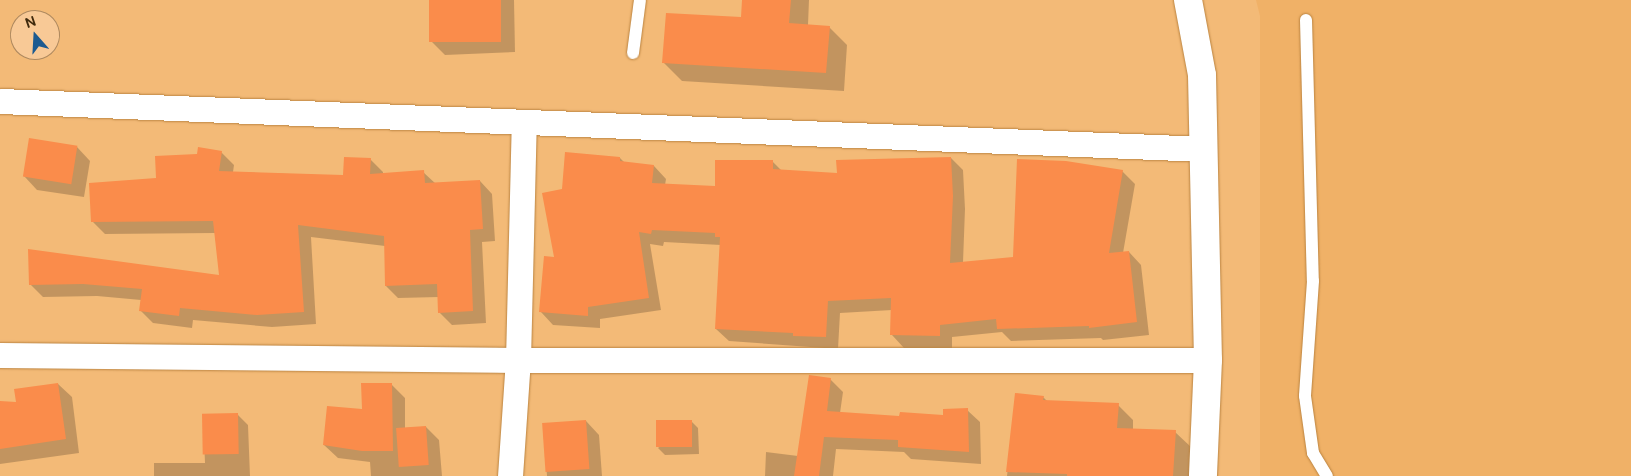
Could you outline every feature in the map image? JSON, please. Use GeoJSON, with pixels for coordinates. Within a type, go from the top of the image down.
{"type":"FeatureCollection","features":[{"type":"Feature","properties":{"kind":"main road"},"geometry":{"type":"LineString","coordinates":[[1188,0],[1202,75],[1208,360],[1203,476]]}},
{"type":"Feature","properties":{"kind":"street"},"geometry":{"type":"LineString","coordinates":[[0,101],[1204,149]]}},
{"type":"Feature","properties":{"kind":"street"},"geometry":{"type":"LineString","coordinates":[[510,476],[518,360],[524,122]]}},
{"type":"Feature","properties":{"kind":"street"},"geometry":{"type":"LineString","coordinates":[[0,355],[518,360],[1208,360]]}},
{"type":"Feature","properties":{"kind":"lane"},"geometry":{"type":"LineString","coordinates":[[633,53],[640,0]]}},
{"type":"Feature","properties":{"kind":"lane"},"geometry":{"type":"LineString","coordinates":[[1306,20],[1313,281],[1305,396],[1313,453],[1327,476]]}},
{"type":"Feature","properties":{"kind":"shaded area"},"geometry":{"type":"Polygon","coordinates":[[[1256,0],[1631,0],[1631,476],[1260,476],[1260,16],[1256,0]]]}},
{"type":"Feature","properties":{"kind":"building"},"geometry":{"type":"Polygon","coordinates":[[[429,0],[501,0],[501,42],[429,42],[429,0]]]}},
{"type":"Feature","properties":{"kind":"building"},"geometry":{"type":"Polygon","coordinates":[[[742,0],[791,0],[789,23],[830,26],[826,73],[662,63],[666,13],[741,17],[742,0]]]}},
{"type":"Feature","properties":{"kind":"building"},"geometry":{"type":"Polygon","coordinates":[[[29,138],[77,146],[71,184],[23,177],[29,138]]]}},
{"type":"Feature","properties":{"kind":"building"},"geometry":{"type":"Polygon","coordinates":[[[198,147],[222,151],[219,171],[343,175],[344,157],[371,158],[370,174],[424,170],[425,183],[480,180],[483,229],[470,230],[473,311],[438,313],[437,284],[385,286],[384,236],[298,225],[304,312],[257,315],[180,308],[179,316],[139,311],[142,289],[83,284],[29,285],[28,249],[219,275],[213,221],[91,222],[89,183],[156,178],[155,156],[197,154],[198,147]]]}},
{"type":"Feature","properties":{"kind":"building"},"geometry":{"type":"Polygon","coordinates":[[[565,152],[620,157],[620,161],[654,165],[652,183],[715,186],[715,160],[773,160],[773,169],[837,173],[836,160],[951,157],[953,196],[950,263],[1013,257],[1017,159],[1066,161],[1123,170],[1109,253],[1129,251],[1137,322],[1089,328],[1089,326],[997,329],[996,319],[940,325],[940,336],[890,335],[891,298],[828,301],[826,337],[793,336],[793,333],[715,329],[720,237],[715,237],[715,233],[652,230],[651,234],[639,232],[649,298],[588,307],[588,316],[539,312],[544,256],[554,257],[542,193],[562,189],[565,152]]]}},
{"type":"Feature","properties":{"kind":"building"},"geometry":{"type":"Polygon","coordinates":[[[809,375],[831,378],[827,411],[899,416],[900,412],[943,415],[943,409],[968,408],[969,452],[898,447],[898,440],[824,437],[819,476],[794,476],[809,375]]]}},
{"type":"Feature","properties":{"kind":"building"},"geometry":{"type":"Polygon","coordinates":[[[58,383],[66,439],[0,449],[0,401],[16,402],[14,389],[58,383]]]}},
{"type":"Feature","properties":{"kind":"building"},"geometry":{"type":"Polygon","coordinates":[[[361,383],[392,383],[393,451],[362,451],[323,445],[327,406],[362,409],[361,383]]]}},
{"type":"Feature","properties":{"kind":"building"},"geometry":{"type":"Polygon","coordinates":[[[1015,393],[1044,396],[1043,400],[1119,403],[1117,428],[1176,430],[1173,476],[1067,476],[1067,474],[1006,472],[1015,393]]]}},
{"type":"Feature","properties":{"kind":"building"},"geometry":{"type":"Polygon","coordinates":[[[238,413],[239,454],[203,455],[202,414],[238,413]]]}},
{"type":"Feature","properties":{"kind":"building"},"geometry":{"type":"Polygon","coordinates":[[[586,420],[589,469],[546,472],[542,423],[586,420]]]}},
{"type":"Feature","properties":{"kind":"building"},"geometry":{"type":"Polygon","coordinates":[[[656,420],[692,420],[692,447],[656,447],[656,420]]]}},
{"type":"Feature","properties":{"kind":"building"},"geometry":{"type":"Polygon","coordinates":[[[426,426],[429,465],[399,467],[396,428],[426,426]]]}}]}
